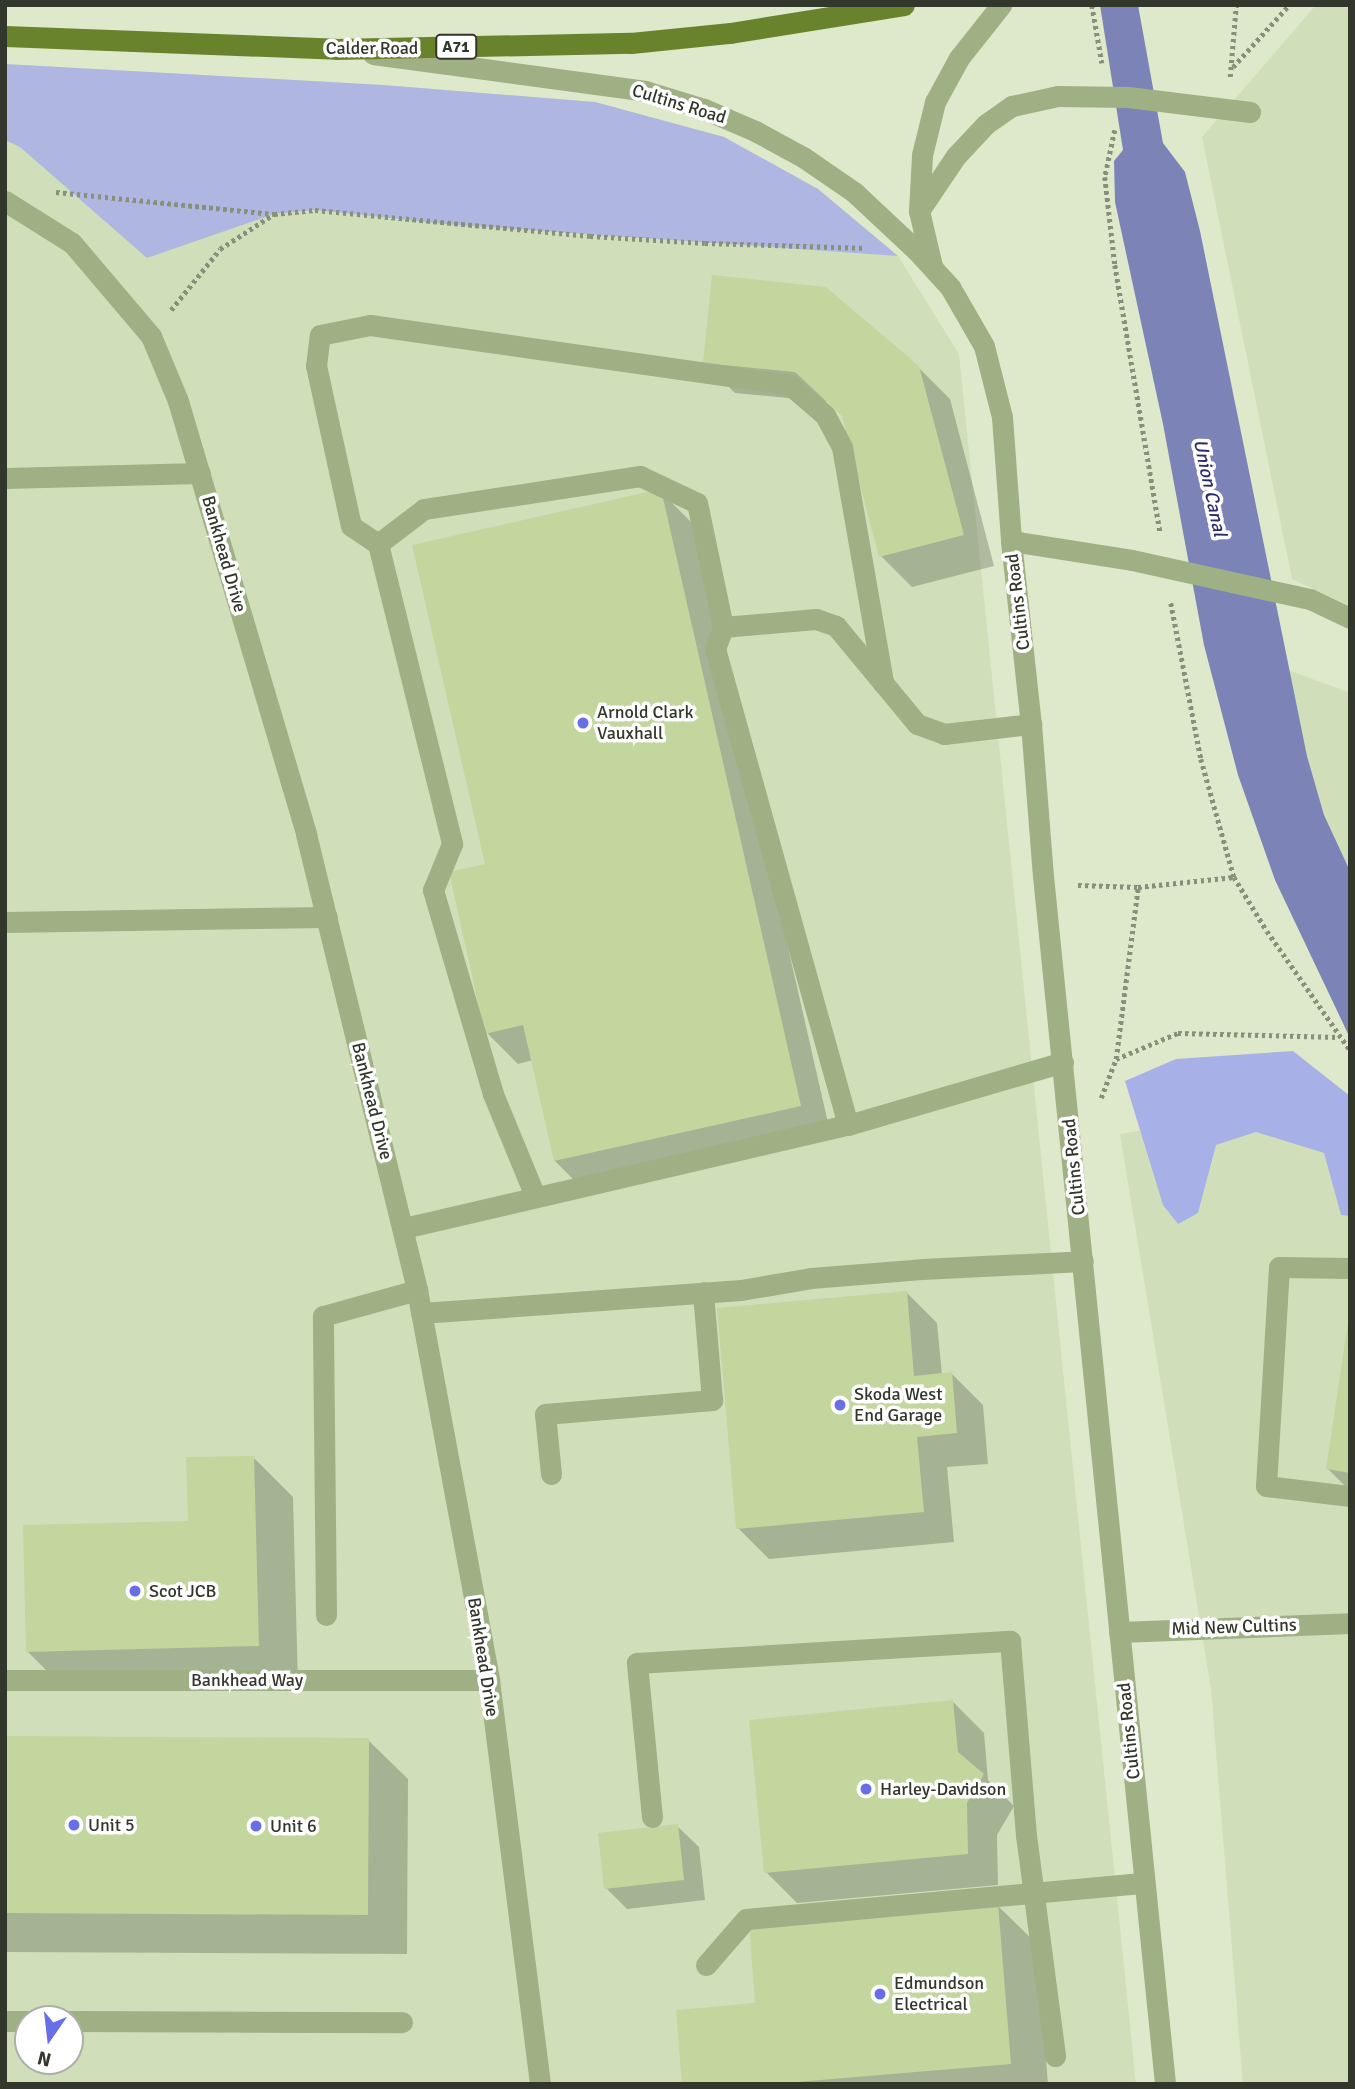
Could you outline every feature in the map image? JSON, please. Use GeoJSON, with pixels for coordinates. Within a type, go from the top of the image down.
{"type":"FeatureCollection","features":[{"type":"Feature","properties":{"kind":"main road","name":"Calder Road"},"geometry":{"type":"LineString","coordinates":[[5,36],[336,49],[547,42],[631,43],[730,33],[904,5]]}},
{"type":"Feature","properties":{"kind":"street","name":"Cultins Road"},"geometry":{"type":"LineString","coordinates":[[932,267],[919,211],[922,155],[935,102],[959,58],[1000,5]]}},
{"type":"Feature","properties":{"kind":"street","name":"Cultins Road"},"geometry":{"type":"LineString","coordinates":[[336,49],[595,82],[645,91],[704,109],[755,131],[803,157],[854,192],[916,250],[968,315],[984,346],[1002,417],[1043,876],[1165,2084]]}},
{"type":"Feature","properties":{"kind":"street"},"geometry":{"type":"LineString","coordinates":[[919,211],[956,156],[986,124],[1012,106],[1058,96],[1128,97],[1250,112]]}},
{"type":"Feature","properties":{"kind":"street","name":"Bankhead Drive"},"geometry":{"type":"LineString","coordinates":[[5,201],[72,243],[151,337],[178,401],[306,834],[417,1290],[489,1680],[540,2084]]}},
{"type":"Feature","properties":{"kind":"street"},"geometry":{"type":"LineString","coordinates":[[535,1196],[493,1094],[433,890],[452,844],[378,544],[351,526],[316,366],[320,335],[370,325],[790,385],[825,415],[842,447],[883,683]]}},
{"type":"Feature","properties":{"kind":"street"},"geometry":{"type":"LineString","coordinates":[[5,478],[200,473]]}},
{"type":"Feature","properties":{"kind":"street"},"geometry":{"type":"LineString","coordinates":[[378,544],[424,509],[640,476],[697,503],[723,627],[715,649],[848,1125]]}},
{"type":"Feature","properties":{"kind":"street"},"geometry":{"type":"LineString","coordinates":[[1011,541],[1132,560],[1310,599],[1350,618]]}},
{"type":"Feature","properties":{"kind":"street"},"geometry":{"type":"LineString","coordinates":[[723,627],[816,619],[836,626],[917,724],[944,734],[1031,724]]}},
{"type":"Feature","properties":{"kind":"street"},"geometry":{"type":"LineString","coordinates":[[5,922],[327,917]]}},
{"type":"Feature","properties":{"kind":"street"},"geometry":{"type":"LineString","coordinates":[[404,1228],[848,1125],[1063,1062]]}},
{"type":"Feature","properties":{"kind":"street"},"geometry":{"type":"LineString","coordinates":[[421,1313],[703,1292],[853,1275],[1083,1261]]}},
{"type":"Feature","properties":{"kind":"street"},"geometry":{"type":"LineString","coordinates":[[1350,1268],[1279,1267],[1266,1486],[1350,1496]]}},
{"type":"Feature","properties":{"kind":"street"},"geometry":{"type":"LineString","coordinates":[[326,1615],[323,1316],[417,1290]]}},
{"type":"Feature","properties":{"kind":"street"},"geometry":{"type":"LineString","coordinates":[[551,1474],[545,1414],[712,1400],[703,1292]]}},
{"type":"Feature","properties":{"kind":"street","name":"Mid New Cultins"},"geometry":{"type":"LineString","coordinates":[[1119,1632],[1350,1623]]}},
{"type":"Feature","properties":{"kind":"street"},"geometry":{"type":"LineString","coordinates":[[652,1817],[637,1663],[1010,1641],[1026,1835],[1055,2056]]}},
{"type":"Feature","properties":{"kind":"street","name":"Bankhead Way"},"geometry":{"type":"LineString","coordinates":[[5,1680],[489,1680]]}},
{"type":"Feature","properties":{"kind":"street"},"geometry":{"type":"LineString","coordinates":[[706,1965],[746,1919],[1144,1884]]}},
{"type":"Feature","properties":{"kind":"street"},"geometry":{"type":"LineString","coordinates":[[84,2021],[402,2022]]}},
{"type":"Feature","properties":{"kind":"path"},"geometry":{"type":"LineString","coordinates":[[1236,5],[1233,68],[1289,5]]}},
{"type":"Feature","properties":{"kind":"path"},"geometry":{"type":"LineString","coordinates":[[43,190],[274,214],[315,210],[445,224],[705,243],[916,250]]}},
{"type":"Feature","properties":{"kind":"path"},"geometry":{"type":"LineString","coordinates":[[151,337],[220,249],[274,214]]}},
{"type":"Feature","properties":{"kind":"path"},"geometry":{"type":"LineString","coordinates":[[1043,876],[1075,885],[1138,887],[1234,877]]}},
{"type":"Feature","properties":{"kind":"path"},"geometry":{"type":"LineString","coordinates":[[1098,1104],[1116,1059],[1138,887]]}},
{"type":"Feature","properties":{"kind":"path"},"geometry":{"type":"LineString","coordinates":[[1116,1059],[1178,1033],[1338,1037]]}},
{"type":"Feature","properties":{"kind":"shaded area"},"geometry":{"type":"Polygon","coordinates":[[[1316,5],[1350,5],[1350,606],[1292,579],[1202,137],[1316,5]]]}},
{"type":"Feature","properties":{"kind":"shaded area"},"geometry":{"type":"Polygon","coordinates":[[[5,64],[383,85],[595,102],[724,137],[818,189],[898,256],[959,354],[1136,2084],[5,2084],[5,64]]]}},
{"type":"Feature","properties":{"kind":"shaded area"},"geometry":{"type":"Polygon","coordinates":[[[5,64],[383,85],[595,102],[724,137],[818,189],[898,256],[445,224],[315,210],[274,214],[147,258],[20,147],[5,140],[5,64]]]}},
{"type":"Feature","properties":{"kind":"shaded area"},"geometry":{"type":"Polygon","coordinates":[[[1288,670],[1350,693],[1350,871],[1324,815],[1307,756],[1288,670]]]}},
{"type":"Feature","properties":{"kind":"shaded area"},"geometry":{"type":"Polygon","coordinates":[[[1293,1051],[1350,1096],[1350,1216],[1341,1215],[1324,1153],[1256,1132],[1216,1145],[1198,1213],[1178,1224],[1163,1205],[1125,1081],[1176,1059],[1293,1051]]]}},
{"type":"Feature","properties":{"kind":"shaded area"},"geometry":{"type":"Polygon","coordinates":[[[1309,1104],[1350,1144],[1350,2084],[1243,2084],[1211,1689],[1120,1134],[1309,1104]]]}},
{"type":"Feature","properties":{"kind":"water","name":"Union Canal"},"geometry":{"type":"Polygon","coordinates":[[[1100,5],[1138,5],[1163,143],[1185,172],[1200,231],[1307,756],[1324,815],[1350,871],[1350,1038],[1275,880],[1238,775],[1204,645],[1163,424],[1115,202],[1114,161],[1123,150],[1100,5]]]}},
{"type":"Feature","properties":{"kind":"building"},"geometry":{"type":"Polygon","coordinates":[[[712,275],[826,287],[919,366],[964,535],[879,557],[842,416],[795,372],[703,363],[712,275]]]}},
{"type":"Feature","properties":{"kind":"building","name":"Arnold Clark Vauxhall"},"geometry":{"type":"Polygon","coordinates":[[[661,489],[801,1106],[554,1161],[523,1025],[485,1034],[449,872],[485,864],[412,545],[661,489]]]}},
{"type":"Feature","properties":{"kind":"building","name":"Skoda West End Garage"},"geometry":{"type":"Polygon","coordinates":[[[907,1291],[914,1376],[952,1372],[957,1433],[917,1437],[924,1512],[736,1529],[717,1308],[907,1291]]]}},
{"type":"Feature","properties":{"kind":"building"},"geometry":{"type":"Polygon","coordinates":[[[1348,1322],[1350,1323],[1350,1473],[1326,1469],[1348,1322]]]}},
{"type":"Feature","properties":{"kind":"building"},"geometry":{"type":"Polygon","coordinates":[[[254,1456],[259,1646],[26,1652],[23,1525],[188,1521],[186,1457],[254,1456]]]}},
{"type":"Feature","properties":{"kind":"building","name":"Harley-Davidson"},"geometry":{"type":"Polygon","coordinates":[[[953,1700],[958,1752],[984,1774],[967,1803],[968,1854],[764,1873],[749,1720],[953,1700]]]}},
{"type":"Feature","properties":{"kind":"building","name":"Unit 6"},"geometry":{"type":"Polygon","coordinates":[[[5,1736],[369,1738],[368,1915],[5,1913],[5,1736]]]}},
{"type":"Feature","properties":{"kind":"building"},"geometry":{"type":"Polygon","coordinates":[[[678,1824],[684,1880],[604,1889],[598,1833],[678,1824]]]}},
{"type":"Feature","properties":{"kind":"building","name":"Edmundson Electrical"},"geometry":{"type":"Polygon","coordinates":[[[998,1903],[1011,2064],[773,2084],[682,2084],[676,2010],[755,2003],[749,1923],[998,1903]]]}},
{"type":"Feature","properties":{"kind":"place","name":"Arnold Clark Vauxhall"},"geometry":{"type":"Point","coordinates":[583,723]}},
{"type":"Feature","properties":{"kind":"place","name":"Skoda West End Garage"},"geometry":{"type":"Point","coordinates":[840,1405]}},
{"type":"Feature","properties":{"kind":"place","name":"Scot JCB"},"geometry":{"type":"Point","coordinates":[135,1591]}},
{"type":"Feature","properties":{"kind":"place","name":"Harley-Davidson"},"geometry":{"type":"Point","coordinates":[866,1789]}},
{"type":"Feature","properties":{"kind":"place","name":"Unit 5"},"geometry":{"type":"Point","coordinates":[74,1825]}},
{"type":"Feature","properties":{"kind":"place","name":"Unit 6"},"geometry":{"type":"Point","coordinates":[256,1826]}},
{"type":"Feature","properties":{"kind":"place","name":"Edmundson Electrical"},"geometry":{"type":"Point","coordinates":[880,1994]}}]}
